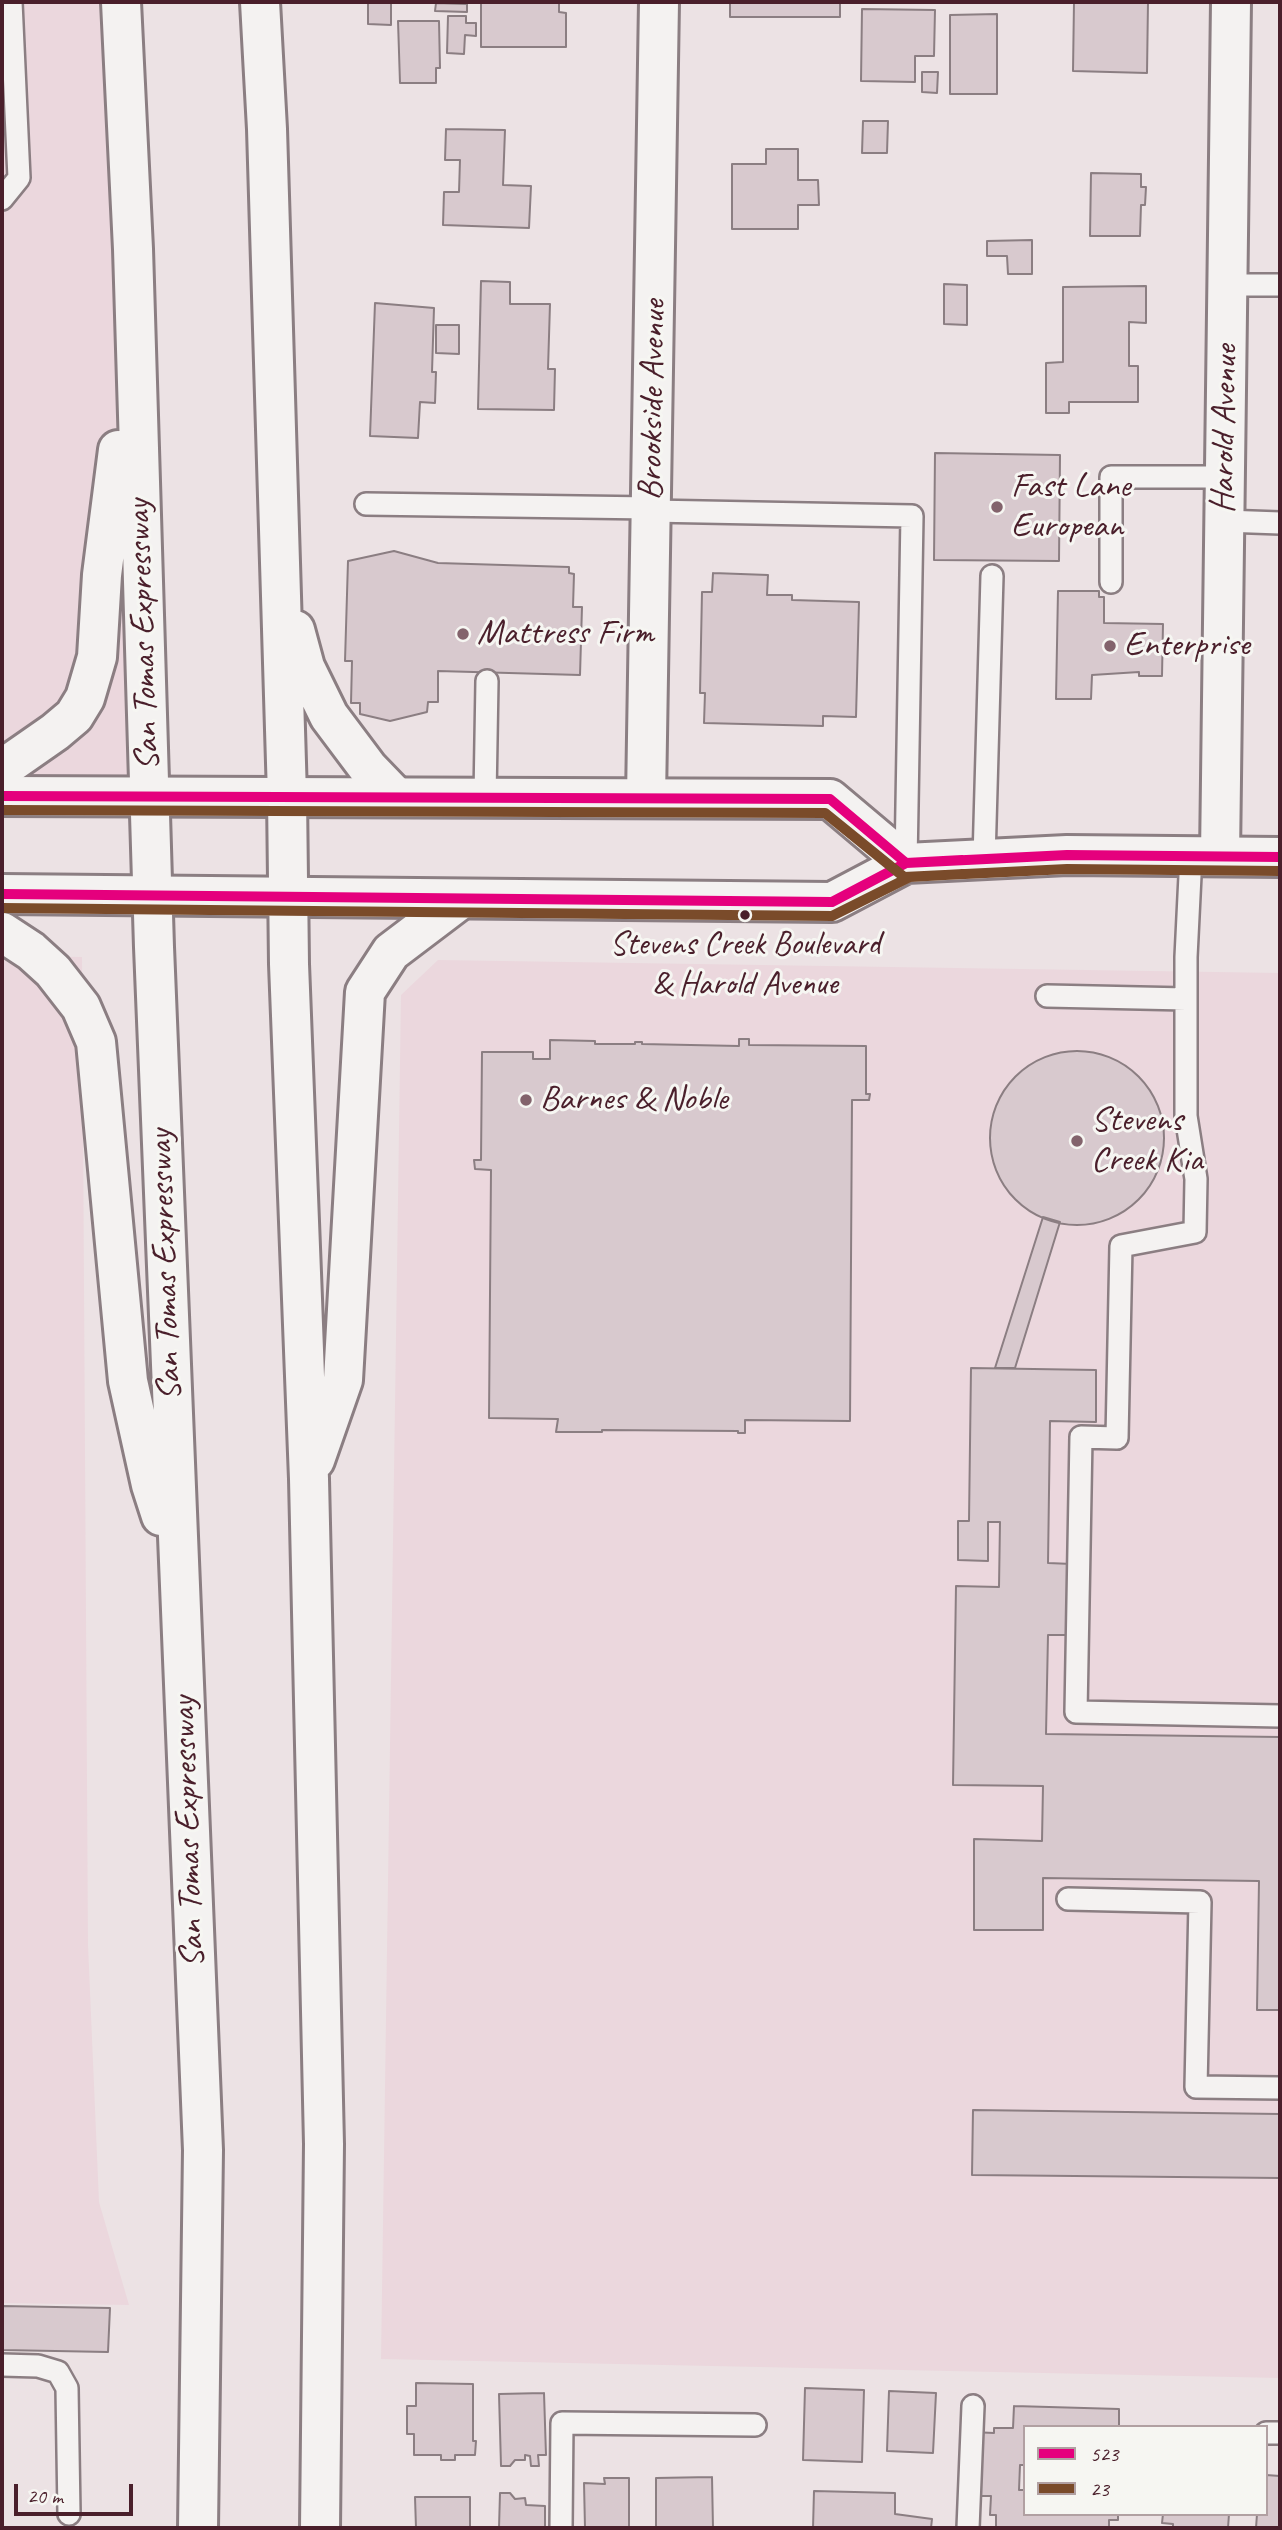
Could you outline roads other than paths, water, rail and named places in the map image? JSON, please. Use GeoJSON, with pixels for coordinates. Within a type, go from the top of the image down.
{"type":"FeatureCollection","features":[{"type":"Feature","properties":{"kind":"main road","name":"San Tomas Expressway"},"geometry":{"type":"LineString","coordinates":[[121,2],[132,249],[152,895],[203,2150],[198,2528]]}},
{"type":"Feature","properties":{"kind":"main road"},"geometry":{"type":"LineString","coordinates":[[260,2],[309,1479],[324,2144],[320,2528]]}},
{"type":"Feature","properties":{"kind":"main road","name":"Brookside Avenue"},"geometry":{"type":"LineString","coordinates":[[646,798],[659,2]]}},
{"type":"Feature","properties":{"kind":"main road","name":"Harold Avenue"},"geometry":{"type":"LineString","coordinates":[[1205,855],[1224,521],[1231,2]]}},
{"type":"Feature","properties":{"kind":"main road"},"geometry":{"type":"LineString","coordinates":[[2,769],[33,750],[74,716],[85,698],[97,657],[102,575],[115,494],[132,249]]}},
{"type":"Feature","properties":{"kind":"main road"},"geometry":{"type":"LineString","coordinates":[[281,576],[305,667],[329,716],[368,768],[395,796]]}},
{"type":"Feature","properties":{"kind":"main road"},"geometry":{"type":"LineString","coordinates":[[2,796],[830,799],[906,863]]}},
{"type":"Feature","properties":{"kind":"main road"},"geometry":{"type":"LineString","coordinates":[[2,894],[832,902],[906,863],[1205,855],[1280,857]]}},
{"type":"Feature","properties":{"kind":"main road"},"geometry":{"type":"LineString","coordinates":[[309,1479],[343,1380],[365,992],[391,951],[461,899]]}},
{"type":"Feature","properties":{"kind":"main road"},"geometry":{"type":"LineString","coordinates":[[2,932],[31,950],[53,971],[81,1007],[96,1041],[128,1381],[151,1485],[178,1566]]}},
{"type":"Feature","properties":{"kind":"lane"},"geometry":{"type":"LineString","coordinates":[[2,199],[19,177],[11,2]]}},
{"type":"Feature","properties":{"kind":"lane"},"geometry":{"type":"LineString","coordinates":[[1227,285],[1280,285]]}},
{"type":"Feature","properties":{"kind":"lane"},"geometry":{"type":"LineString","coordinates":[[1111,582],[1111,477],[1224,477]]}},
{"type":"Feature","properties":{"kind":"lane"},"geometry":{"type":"LineString","coordinates":[[366,504],[912,516],[906,863]]}},
{"type":"Feature","properties":{"kind":"lane"},"geometry":{"type":"LineString","coordinates":[[1224,521],[1280,523]]}},
{"type":"Feature","properties":{"kind":"lane"},"geometry":{"type":"LineString","coordinates":[[984,859],[992,576]]}},
{"type":"Feature","properties":{"kind":"lane"},"geometry":{"type":"LineString","coordinates":[[485,797],[487,681]]}},
{"type":"Feature","properties":{"kind":"lane"},"geometry":{"type":"LineString","coordinates":[[1205,855],[1186,999],[1186,1116],[1195,1179],[1195,1232],[1121,1246],[1117,1438],[1081,1437],[1076,1712],[1280,1716]]}},
{"type":"Feature","properties":{"kind":"lane"},"geometry":{"type":"LineString","coordinates":[[1047,996],[1186,999]]}},
{"type":"Feature","properties":{"kind":"lane"},"geometry":{"type":"LineString","coordinates":[[1068,1899],[1200,1902],[1196,2087],[1280,2088]]}},
{"type":"Feature","properties":{"kind":"lane"},"geometry":{"type":"LineString","coordinates":[[2,2365],[38,2366],[58,2372],[67,2388],[69,2514]]}},
{"type":"Feature","properties":{"kind":"lane"},"geometry":{"type":"LineString","coordinates":[[968,2528],[974,2406]]}},
{"type":"Feature","properties":{"kind":"lane"},"geometry":{"type":"LineString","coordinates":[[561,2528],[562,2423],[755,2425]]}},
{"type":"Feature","properties":{"kind":"place","name":"Fast Lane European"},"geometry":{"type":"Point","coordinates":[997,507]}},
{"type":"Feature","properties":{"kind":"place","name":"Mattress Firm"},"geometry":{"type":"Point","coordinates":[463,634]}},
{"type":"Feature","properties":{"kind":"place","name":"Enterprise"},"geometry":{"type":"Point","coordinates":[1110,646]}},
{"type":"Feature","properties":{"kind":"place","name":"Stevens Creek Boulevard & Harold Avenue"},"geometry":{"type":"Point","coordinates":[745,915]}},
{"type":"Feature","properties":{"kind":"place","name":"Barnes & Noble"},"geometry":{"type":"Point","coordinates":[526,1100]}},
{"type":"Feature","properties":{"kind":"place","name":"Stevens Creek Kia"},"geometry":{"type":"Point","coordinates":[1077,1141]}}]}
